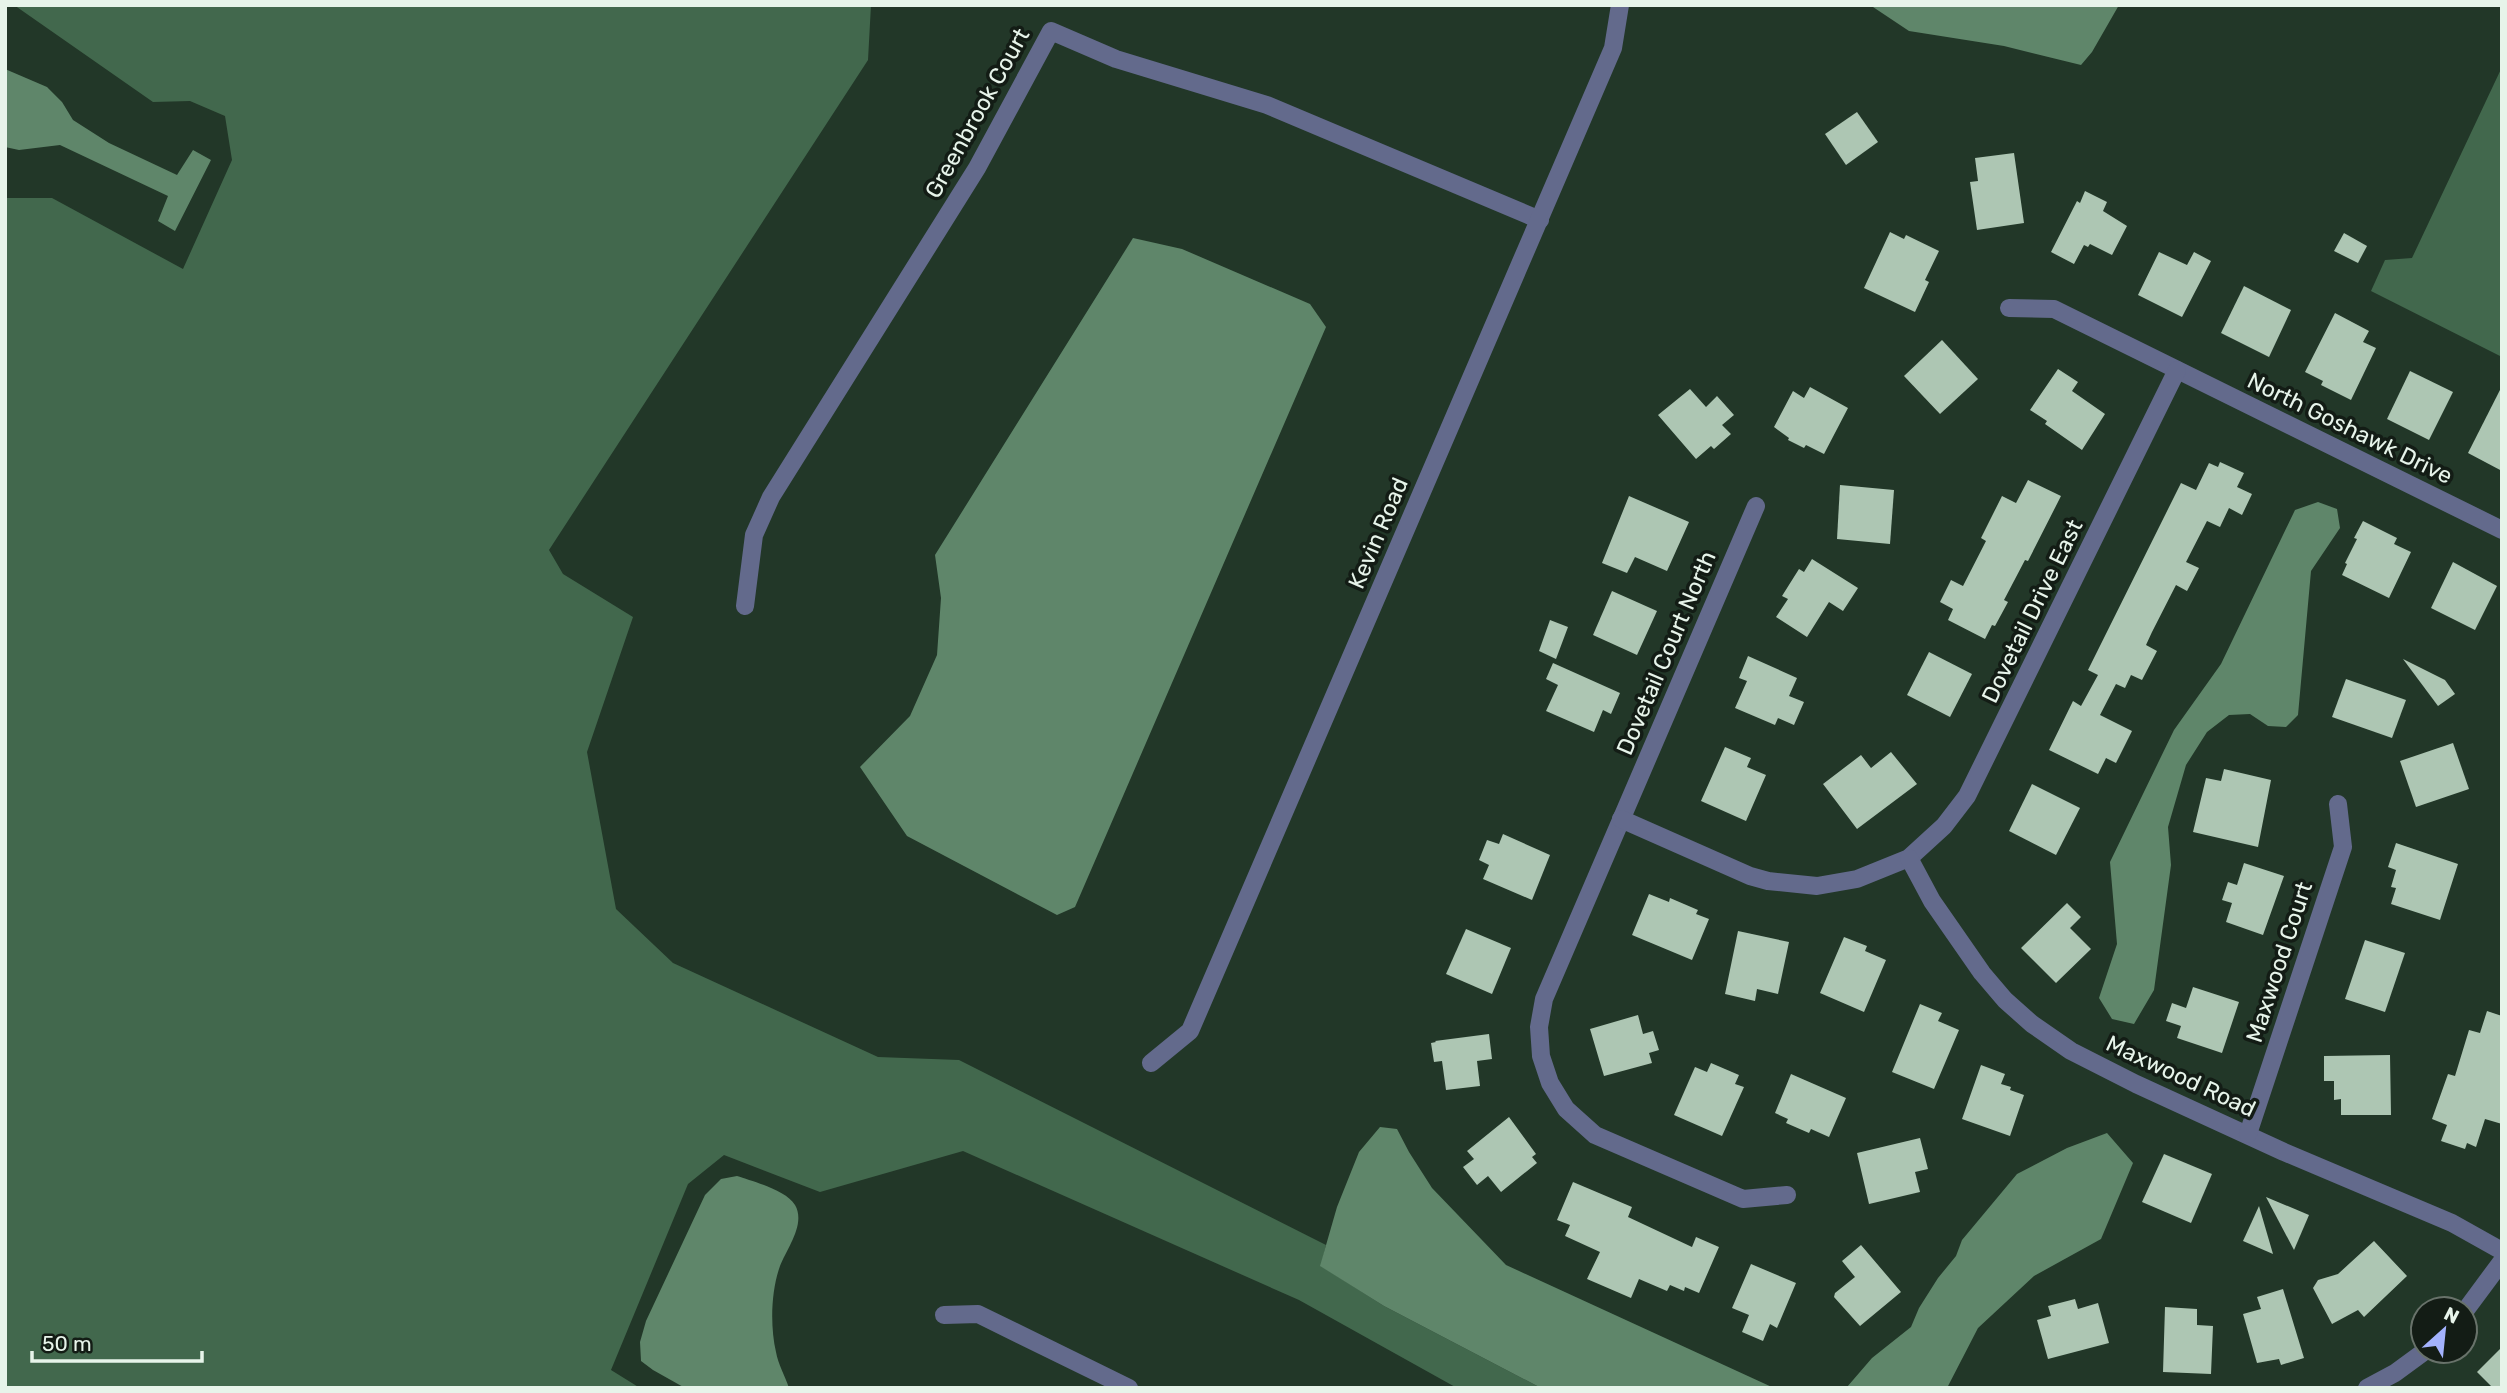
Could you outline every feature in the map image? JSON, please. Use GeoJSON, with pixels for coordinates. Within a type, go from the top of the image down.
{"type":"FeatureCollection","features":[{"type":"Feature","properties":{"kind":"street","name":"Kevin Road"},"geometry":{"type":"LineString","coordinates":[[1151,1063],[1190,1031],[1613,48],[1620,5]]}},
{"type":"Feature","properties":{"kind":"street","name":"Greenbrook Court"},"geometry":{"type":"LineString","coordinates":[[745,606],[754,535],[771,497],[977,169],[1051,31],[1116,59],[1267,106],[1539,220]]}},
{"type":"Feature","properties":{"kind":"street","name":"North Goshawk Drive"},"geometry":{"type":"LineString","coordinates":[[2009,309],[2054,309],[2502,530]]}},
{"type":"Feature","properties":{"kind":"street","name":"Dovetail Drive East"},"geometry":{"type":"LineString","coordinates":[[1909,858],[1944,826],[1967,796],[2178,370]]}},
{"type":"Feature","properties":{"kind":"street","name":"Dovetail Court North"},"geometry":{"type":"LineString","coordinates":[[1756,506],[1544,999],[1539,1037],[1541,1056],[1550,1083],[1566,1109],[1595,1135],[1744,1199],[1787,1195]]}},
{"type":"Feature","properties":{"kind":"street","name":"Maxwood Court"},"geometry":{"type":"LineString","coordinates":[[2248,1134],[2343,847],[2338,804]]}},
{"type":"Feature","properties":{"kind":"street"},"geometry":{"type":"LineString","coordinates":[[1621,819],[1768,881],[1817,886],[1857,879],[1909,858]]}},
{"type":"Feature","properties":{"kind":"street","name":"Maxwood Road"},"geometry":{"type":"LineString","coordinates":[[1909,858],[1932,901],[1960,944],[2005,1000],[2032,1024],[2082,1057],[2136,1084],[2452,1223],[2502,1251]]}},
{"type":"Feature","properties":{"kind":"street"},"geometry":{"type":"LineString","coordinates":[[2477,1295],[2502,1261]]}},
{"type":"Feature","properties":{"kind":"street"},"geometry":{"type":"LineString","coordinates":[[944,1315],[978,1314],[1129,1388]]}},
{"type":"Feature","properties":{"kind":"street"},"geometry":{"type":"LineString","coordinates":[[2367,1388],[2409,1363]]}},
{"type":"Feature","properties":{"kind":"shaded area"},"geometry":{"type":"Polygon","coordinates":[[[14,5],[871,5],[868,60],[549,550],[563,574],[633,617],[587,752],[616,909],[673,963],[878,1057],[959,1060],[1326,1245],[1321,1266],[1384,1306],[1541,1388],[1457,1388],[1299,1300],[963,1151],[820,1192],[724,1155],[688,1184],[611,1370],[640,1388],[5,1388],[5,198],[52,198],[183,269],[232,160],[225,116],[190,101],[153,102],[14,5]]]}},
{"type":"Feature","properties":{"kind":"shaded area"},"geometry":{"type":"Polygon","coordinates":[[[1870,5],[2119,5],[2092,52],[2081,65],[2004,46],[1909,31],[1870,5]]]}},
{"type":"Feature","properties":{"kind":"shaded area"},"geometry":{"type":"Polygon","coordinates":[[[2502,67],[2502,357],[2371,291],[2385,260],[2412,258],[2502,67]]]}},
{"type":"Feature","properties":{"kind":"shaded area"},"geometry":{"type":"Polygon","coordinates":[[[5,69],[47,87],[62,102],[73,120],[109,143],[177,175],[193,150],[211,160],[175,231],[158,221],[168,196],[60,145],[19,150],[5,147],[5,69]]]}},
{"type":"Feature","properties":{"kind":"shaded area"},"geometry":{"type":"Polygon","coordinates":[[[1133,238],[1182,249],[1310,304],[1326,327],[1075,907],[1057,915],[907,836],[860,767],[910,716],[937,655],[941,598],[935,555],[1133,238]]]}},
{"type":"Feature","properties":{"kind":"shaded area"},"geometry":{"type":"Polygon","coordinates":[[[2318,502],[2337,509],[2340,528],[2311,571],[2298,715],[2286,727],[2268,726],[2250,714],[2229,715],[2207,732],[2186,765],[2168,827],[2171,865],[2154,990],[2134,1024],[2112,1019],[2099,998],[2117,944],[2110,862],[2174,730],[2221,664],[2295,510],[2318,502]]]}},
{"type":"Feature","properties":{"kind":"shaded area"},"geometry":{"type":"Polygon","coordinates":[[[1380,1127],[1397,1129],[1432,1188],[1506,1265],[1774,1388],[1541,1388],[1384,1306],[1320,1266],[1337,1207],[1359,1152],[1380,1127]]]}},
{"type":"Feature","properties":{"kind":"shaded area"},"geometry":{"type":"Polygon","coordinates":[[[2107,1133],[2133,1163],[2101,1239],[2034,1276],[1978,1328],[1947,1388],[1838,1388],[1847,1387],[1872,1358],[1911,1327],[1919,1308],[1938,1278],[1956,1256],[1962,1240],[2017,1174],[2067,1148],[2107,1133]]]}},
{"type":"Feature","properties":{"kind":"shaded area"},"geometry":{"type":"Polygon","coordinates":[[[737,1176],[784,1195],[791,1200],[798,1212],[797,1228],[777,1276],[772,1309],[776,1352],[789,1388],[685,1388],[641,1361],[640,1342],[646,1321],[705,1195],[721,1179],[737,1176]]]}},
{"type":"Feature","properties":{"kind":"building"},"geometry":{"type":"Polygon","coordinates":[[[1857,112],[1878,142],[1846,165],[1825,134],[1857,112]]]}},
{"type":"Feature","properties":{"kind":"building"},"geometry":{"type":"Polygon","coordinates":[[[2014,153],[2024,223],[1977,230],[1970,182],[1978,181],[1975,158],[2014,153]]]}},
{"type":"Feature","properties":{"kind":"building"},"geometry":{"type":"Polygon","coordinates":[[[2085,191],[2107,202],[2103,211],[2127,226],[2112,255],[2090,244],[2088,247],[2084,245],[2074,264],[2051,252],[2077,201],[2080,203],[2085,191]]]}},
{"type":"Feature","properties":{"kind":"building"},"geometry":{"type":"Polygon","coordinates":[[[1890,232],[1904,239],[1906,235],[1939,251],[1925,280],[1929,282],[1915,312],[1864,288],[1890,232]]]}},
{"type":"Feature","properties":{"kind":"building"},"geometry":{"type":"Polygon","coordinates":[[[2344,233],[2367,246],[2358,263],[2334,251],[2344,233]]]}},
{"type":"Feature","properties":{"kind":"building"},"geometry":{"type":"Polygon","coordinates":[[[2159,252],[2187,265],[2194,252],[2211,261],[2182,317],[2138,295],[2159,252]]]}},
{"type":"Feature","properties":{"kind":"building"},"geometry":{"type":"Polygon","coordinates":[[[2244,286],[2291,310],[2269,357],[2221,333],[2244,286]]]}},
{"type":"Feature","properties":{"kind":"building"},"geometry":{"type":"Polygon","coordinates":[[[2335,313],[2369,331],[2363,342],[2376,348],[2351,400],[2321,385],[2323,381],[2305,372],[2335,313]]]}},
{"type":"Feature","properties":{"kind":"building"},"geometry":{"type":"Polygon","coordinates":[[[1942,340],[1978,379],[1940,414],[1904,376],[1942,340]]]}},
{"type":"Feature","properties":{"kind":"building"},"geometry":{"type":"Polygon","coordinates":[[[2058,369],[2078,382],[2072,391],[2105,414],[2082,450],[2030,410],[2058,369]]]}},
{"type":"Feature","properties":{"kind":"building"},"geometry":{"type":"Polygon","coordinates":[[[2410,371],[2453,392],[2429,440],[2387,419],[2410,371]]]}},
{"type":"Feature","properties":{"kind":"building"},"geometry":{"type":"Polygon","coordinates":[[[2502,386],[2502,471],[2468,453],[2502,386]]]}},
{"type":"Feature","properties":{"kind":"building"},"geometry":{"type":"Polygon","coordinates":[[[1810,387],[1848,408],[1824,454],[1788,440],[1789,438],[1774,427],[1793,391],[1804,398],[1810,387]]]}},
{"type":"Feature","properties":{"kind":"building"},"geometry":{"type":"Polygon","coordinates":[[[1690,389],[1706,407],[1717,396],[1734,415],[1722,425],[1731,434],[1714,449],[1711,446],[1696,459],[1658,415],[1690,389]]]}},
{"type":"Feature","properties":{"kind":"building"},"geometry":{"type":"Polygon","coordinates":[[[2220,462],[2244,473],[2237,487],[2252,494],[2242,515],[2229,508],[2220,527],[2207,521],[2186,562],[2199,568],[2187,591],[2176,585],[2152,632],[2146,645],[2157,651],[2142,680],[2131,675],[2125,688],[2116,684],[2100,715],[2132,731],[2116,763],[2106,758],[2098,774],[2049,750],[2073,701],[2081,706],[2098,675],[2088,670],[2181,483],[2196,490],[2209,463],[2218,467],[2220,462]]]}},
{"type":"Feature","properties":{"kind":"building"},"geometry":{"type":"Polygon","coordinates":[[[2028,480],[2061,496],[2028,561],[2025,560],[2004,600],[2008,602],[1985,639],[1948,620],[1953,609],[1940,602],[1951,580],[1963,586],[1986,541],[1981,538],[2002,496],[2016,503],[2028,480]]]}},
{"type":"Feature","properties":{"kind":"building"},"geometry":{"type":"Polygon","coordinates":[[[1840,485],[1894,490],[1890,544],[1837,539],[1840,485]]]}},
{"type":"Feature","properties":{"kind":"building"},"geometry":{"type":"Polygon","coordinates":[[[1629,496],[1689,522],[1667,571],[1635,557],[1627,573],[1602,563],[1629,496]]]}},
{"type":"Feature","properties":{"kind":"building"},"geometry":{"type":"Polygon","coordinates":[[[2363,521],[2397,538],[2394,544],[2411,552],[2389,598],[2342,575],[2357,539],[2354,538],[2363,521]]]}},
{"type":"Feature","properties":{"kind":"building"},"geometry":{"type":"Polygon","coordinates":[[[1812,559],[1858,588],[1843,611],[1829,602],[1807,637],[1776,617],[1788,599],[1782,596],[1799,569],[1804,572],[1812,559]]]}},
{"type":"Feature","properties":{"kind":"building"},"geometry":{"type":"Polygon","coordinates":[[[2453,562],[2497,586],[2475,630],[2431,608],[2453,562]]]}},
{"type":"Feature","properties":{"kind":"building"},"geometry":{"type":"Polygon","coordinates":[[[1612,591],[1657,611],[1637,655],[1593,635],[1612,591]]]}},
{"type":"Feature","properties":{"kind":"building"},"geometry":{"type":"Polygon","coordinates":[[[1550,620],[1568,627],[1556,659],[1539,651],[1550,620]]]}},
{"type":"Feature","properties":{"kind":"building"},"geometry":{"type":"Polygon","coordinates":[[[1929,652],[1972,674],[1950,717],[1907,695],[1929,652]]]}},
{"type":"Feature","properties":{"kind":"building"},"geometry":{"type":"Polygon","coordinates":[[[1748,656],[1797,678],[1789,696],[1804,702],[1794,725],[1778,718],[1775,725],[1735,708],[1747,681],[1739,678],[1748,656]]]}},
{"type":"Feature","properties":{"kind":"building"},"geometry":{"type":"Polygon","coordinates":[[[2403,659],[2445,680],[2455,694],[2438,706],[2403,659]]]}},
{"type":"Feature","properties":{"kind":"building"},"geometry":{"type":"Polygon","coordinates":[[[1553,663],[1620,693],[1611,714],[1603,710],[1594,732],[1546,711],[1558,685],[1546,679],[1553,663]]]}},
{"type":"Feature","properties":{"kind":"building"},"geometry":{"type":"Polygon","coordinates":[[[2346,679],[2406,700],[2392,738],[2332,717],[2346,679]]]}},
{"type":"Feature","properties":{"kind":"building"},"geometry":{"type":"Polygon","coordinates":[[[2453,743],[2469,789],[2416,807],[2400,761],[2453,743]]]}},
{"type":"Feature","properties":{"kind":"building"},"geometry":{"type":"Polygon","coordinates":[[[1725,747],[1751,758],[1747,767],[1766,775],[1746,821],[1701,801],[1725,747]]]}},
{"type":"Feature","properties":{"kind":"building"},"geometry":{"type":"Polygon","coordinates":[[[1891,752],[1917,784],[1857,829],[1823,784],[1861,755],[1871,768],[1891,752]]]}},
{"type":"Feature","properties":{"kind":"building"},"geometry":{"type":"Polygon","coordinates":[[[2224,769],[2271,780],[2258,847],[2193,832],[2206,778],[2221,781],[2224,769]]]}},
{"type":"Feature","properties":{"kind":"building"},"geometry":{"type":"Polygon","coordinates":[[[2032,784],[2080,808],[2056,855],[2009,831],[2032,784]]]}},
{"type":"Feature","properties":{"kind":"building"},"geometry":{"type":"Polygon","coordinates":[[[1503,834],[1550,855],[1532,900],[1483,879],[1489,865],[1479,860],[1487,840],[1499,844],[1503,834]]]}},
{"type":"Feature","properties":{"kind":"building"},"geometry":{"type":"Polygon","coordinates":[[[2396,843],[2458,864],[2440,920],[2391,904],[2396,888],[2391,887],[2396,870],[2388,867],[2396,843]]]}},
{"type":"Feature","properties":{"kind":"building"},"geometry":{"type":"Polygon","coordinates":[[[2244,863],[2284,876],[2263,935],[2226,922],[2232,903],[2222,900],[2228,882],[2237,885],[2244,863]]]}},
{"type":"Feature","properties":{"kind":"building"},"geometry":{"type":"Polygon","coordinates":[[[1649,894],[1669,902],[1670,898],[1698,910],[1696,914],[1709,919],[1692,960],[1632,935],[1649,894]]]}},
{"type":"Feature","properties":{"kind":"building"},"geometry":{"type":"Polygon","coordinates":[[[2067,903],[2081,917],[2070,928],[2091,949],[2056,983],[2021,948],[2067,903]]]}},
{"type":"Feature","properties":{"kind":"building"},"geometry":{"type":"Polygon","coordinates":[[[1466,929],[1511,948],[1492,994],[1446,974],[1466,929]]]}},
{"type":"Feature","properties":{"kind":"building"},"geometry":{"type":"Polygon","coordinates":[[[1738,931],[1789,942],[1778,994],[1757,989],[1755,1001],[1725,994],[1738,931]]]}},
{"type":"Feature","properties":{"kind":"building"},"geometry":{"type":"Polygon","coordinates":[[[1844,937],[1867,946],[1865,951],[1886,960],[1864,1012],[1820,993],[1844,937]]]}},
{"type":"Feature","properties":{"kind":"building"},"geometry":{"type":"Polygon","coordinates":[[[2365,940],[2405,953],[2385,1012],[2345,999],[2365,940]]]}},
{"type":"Feature","properties":{"kind":"building"},"geometry":{"type":"Polygon","coordinates":[[[2193,987],[2239,1002],[2222,1053],[2177,1038],[2181,1026],[2166,1021],[2172,1003],[2186,1008],[2193,987]]]}},
{"type":"Feature","properties":{"kind":"building"},"geometry":{"type":"Polygon","coordinates":[[[1920,1004],[1942,1013],[1938,1021],[1959,1030],[1934,1089],[1892,1072],[1920,1004]]]}},
{"type":"Feature","properties":{"kind":"building"},"geometry":{"type":"Polygon","coordinates":[[[2487,1011],[2502,1016],[2502,1124],[2485,1119],[2476,1147],[2467,1143],[2465,1149],[2441,1141],[2447,1125],[2432,1119],[2448,1074],[2455,1076],[2469,1030],[2480,1033],[2487,1011]]]}},
{"type":"Feature","properties":{"kind":"building"},"geometry":{"type":"Polygon","coordinates":[[[1638,1015],[1643,1034],[1653,1031],[1659,1050],[1649,1053],[1652,1063],[1604,1076],[1590,1029],[1638,1015]]]}},
{"type":"Feature","properties":{"kind":"building"},"geometry":{"type":"Polygon","coordinates":[[[1489,1034],[1492,1059],[1477,1061],[1480,1086],[1446,1090],[1442,1061],[1434,1062],[1431,1043],[1489,1034]]]}},
{"type":"Feature","properties":{"kind":"building"},"geometry":{"type":"Polygon","coordinates":[[[2390,1055],[2391,1115],[2341,1115],[2341,1099],[2334,1100],[2334,1081],[2324,1081],[2324,1056],[2390,1055]]]}},
{"type":"Feature","properties":{"kind":"building"},"geometry":{"type":"Polygon","coordinates":[[[1711,1063],[1739,1075],[1735,1084],[1744,1087],[1722,1136],[1674,1115],[1695,1067],[1707,1072],[1711,1063]]]}},
{"type":"Feature","properties":{"kind":"building"},"geometry":{"type":"Polygon","coordinates":[[[1981,1065],[2005,1074],[2001,1084],[2024,1095],[2010,1136],[1962,1119],[1981,1065]]]}},
{"type":"Feature","properties":{"kind":"building"},"geometry":{"type":"Polygon","coordinates":[[[1791,1074],[1846,1098],[1829,1137],[1811,1129],[1809,1133],[1786,1123],[1788,1119],[1775,1113],[1791,1074]]]}},
{"type":"Feature","properties":{"kind":"building"},"geometry":{"type":"Polygon","coordinates":[[[1509,1117],[1536,1154],[1532,1157],[1537,1163],[1501,1192],[1488,1176],[1477,1185],[1463,1167],[1474,1159],[1467,1151],[1509,1117]]]}},
{"type":"Feature","properties":{"kind":"building"},"geometry":{"type":"Polygon","coordinates":[[[1920,1138],[1928,1169],[1915,1172],[1920,1192],[1869,1204],[1857,1153],[1920,1138]]]}},
{"type":"Feature","properties":{"kind":"building"},"geometry":{"type":"Polygon","coordinates":[[[2164,1154],[2212,1174],[2191,1223],[2142,1202],[2164,1154]]]}},
{"type":"Feature","properties":{"kind":"building"},"geometry":{"type":"Polygon","coordinates":[[[1573,1182],[1632,1207],[1628,1217],[1692,1247],[1696,1237],[1719,1247],[1699,1293],[1670,1285],[1667,1291],[1639,1279],[1631,1298],[1587,1279],[1600,1252],[1565,1236],[1570,1225],[1557,1220],[1573,1182]]]}},
{"type":"Feature","properties":{"kind":"building"},"geometry":{"type":"Polygon","coordinates":[[[2266,1197],[2309,1215],[2294,1250],[2266,1197]]]}},
{"type":"Feature","properties":{"kind":"building"},"geometry":{"type":"Polygon","coordinates":[[[2259,1206],[2273,1254],[2243,1241],[2259,1206]]]}},
{"type":"Feature","properties":{"kind":"building"},"geometry":{"type":"Polygon","coordinates":[[[2374,1241],[2407,1276],[2364,1317],[2358,1310],[2332,1324],[2313,1288],[2318,1280],[2338,1274],[2374,1241]]]}},
{"type":"Feature","properties":{"kind":"building"},"geometry":{"type":"Polygon","coordinates":[[[1861,1245],[1901,1292],[1860,1326],[1834,1297],[1835,1293],[1855,1277],[1842,1261],[1861,1245]]]}},
{"type":"Feature","properties":{"kind":"building"},"geometry":{"type":"Polygon","coordinates":[[[1751,1264],[1796,1283],[1777,1328],[1770,1324],[1763,1341],[1742,1332],[1749,1315],[1732,1308],[1751,1264]]]}},
{"type":"Feature","properties":{"kind":"building"},"geometry":{"type":"Polygon","coordinates":[[[2283,1289],[2304,1358],[2281,1365],[2279,1359],[2257,1363],[2243,1314],[2261,1309],[2257,1297],[2283,1289]]]}},
{"type":"Feature","properties":{"kind":"building"},"geometry":{"type":"Polygon","coordinates":[[[2075,1299],[2078,1309],[2098,1303],[2109,1343],[2048,1359],[2037,1320],[2051,1316],[2048,1306],[2075,1299]]]}},
{"type":"Feature","properties":{"kind":"building"},"geometry":{"type":"Polygon","coordinates":[[[2165,1307],[2197,1309],[2197,1325],[2213,1326],[2211,1374],[2163,1372],[2165,1307]]]}},
{"type":"Feature","properties":{"kind":"building"},"geometry":{"type":"Polygon","coordinates":[[[2502,1347],[2502,1388],[2493,1388],[2477,1372],[2502,1347]]]}}]}
